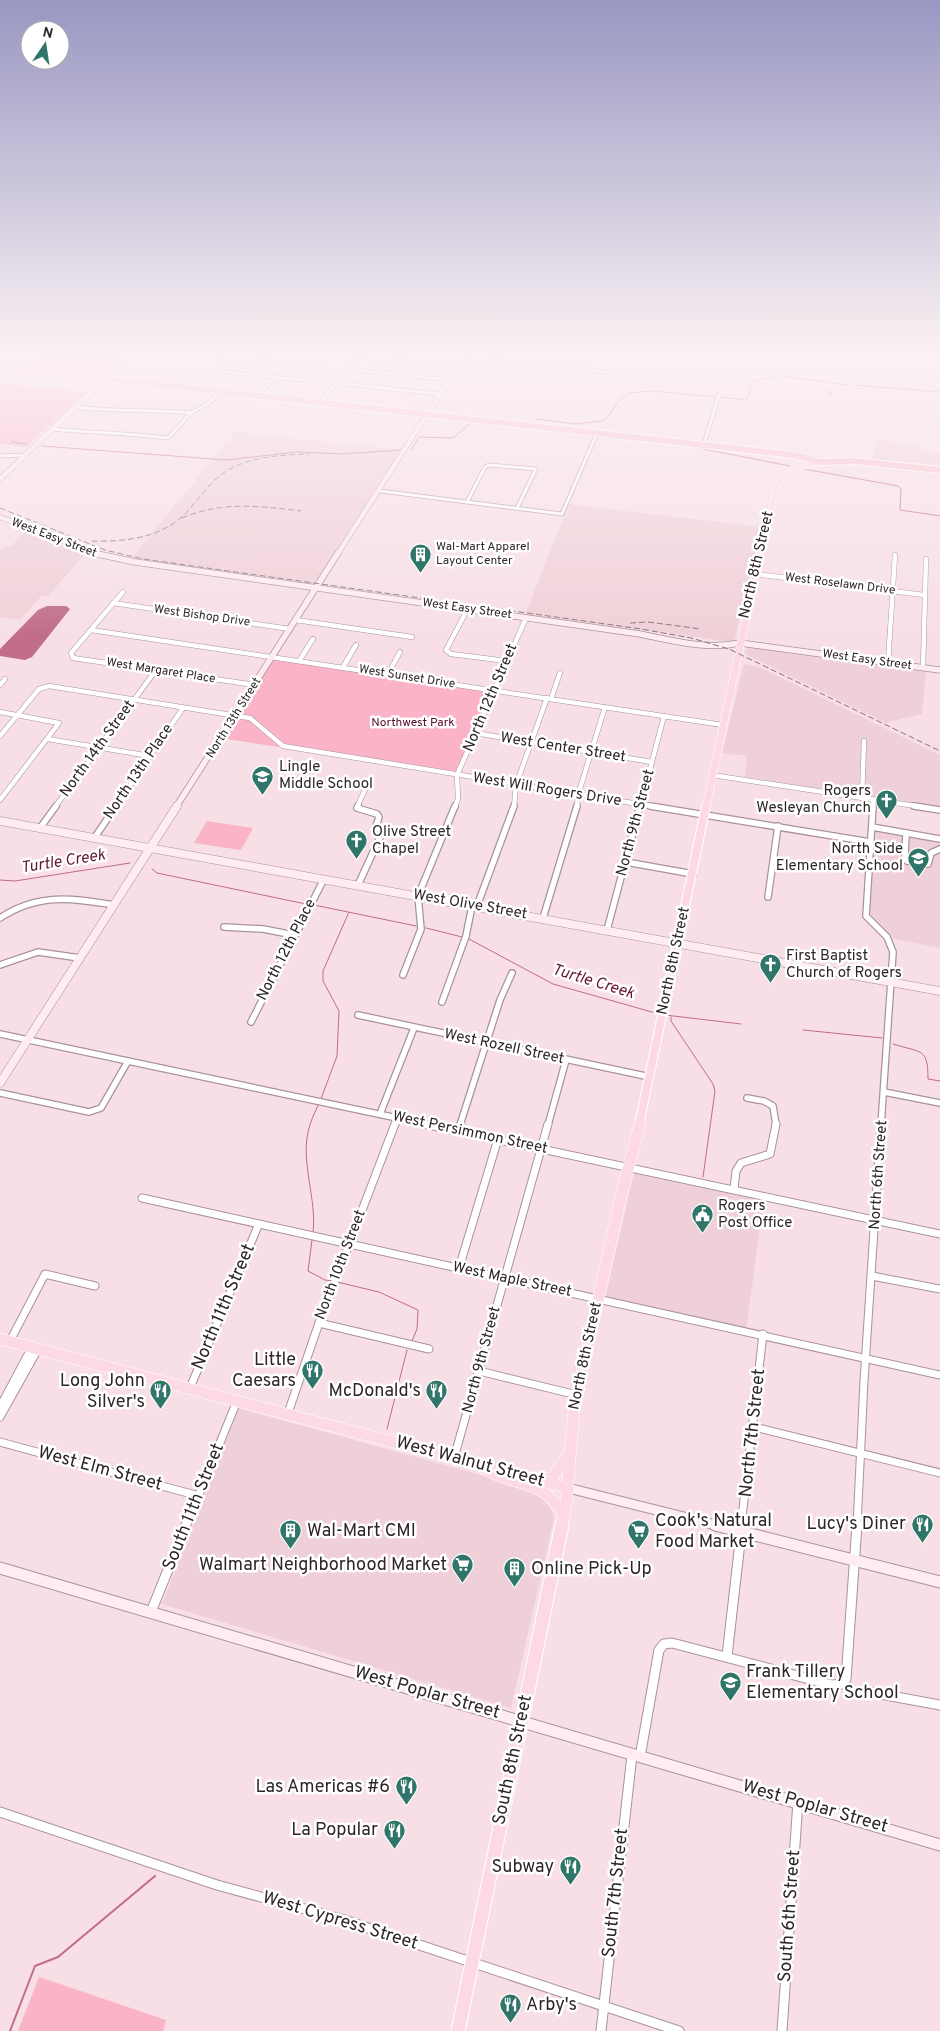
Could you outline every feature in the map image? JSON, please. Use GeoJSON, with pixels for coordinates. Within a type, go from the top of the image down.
{"type":"FeatureCollection","features":[{"type":"Feature","properties":{"kind":"highway"},"geometry":{"type":"LineString","coordinates":[[733,448],[800,455],[820,462],[865,462]]}},
{"type":"Feature","properties":{"kind":"highway"},"geometry":{"type":"LineString","coordinates":[[734,448],[940,470]]}},
{"type":"Feature","properties":{"kind":"highway"},"geometry":{"type":"LineString","coordinates":[[806,455],[816,457],[820,462]]}},
{"type":"Feature","properties":{"kind":"main road"},"geometry":{"type":"LineString","coordinates":[[0,478],[32,448]]}},
{"type":"Feature","properties":{"kind":"main road","name":"North 13th Street"},"geometry":{"type":"LineString","coordinates":[[0,1083],[407,448]]}},
{"type":"Feature","properties":{"kind":"main road"},"geometry":{"type":"LineString","coordinates":[[732,448],[802,457],[808,460],[799,468]]}},
{"type":"Feature","properties":{"kind":"main road","name":"North 8th Street"},"geometry":{"type":"LineString","coordinates":[[568,1488],[577,1395],[650,1076],[740,643],[776,484],[787,473],[820,462]]}},
{"type":"Feature","properties":{"kind":"main road","name":"West Easy Street"},"geometry":{"type":"LineString","coordinates":[[0,517],[106,557],[640,634],[702,646],[740,643],[940,670]]}},
{"type":"Feature","properties":{"kind":"main road","name":"West Olive Street"},"geometry":{"type":"LineString","coordinates":[[1,822],[151,847],[940,991]]}},
{"type":"Feature","properties":{"kind":"main road","name":"West Walnut Street"},"geometry":{"type":"LineString","coordinates":[[5,1340],[539,1481],[940,1582]]}},
{"type":"Feature","properties":{"kind":"main road"},"geometry":{"type":"LineString","coordinates":[[539,1481],[553,1477],[570,1453]]}},
{"type":"Feature","properties":{"kind":"main road"},"geometry":{"type":"LineString","coordinates":[[476,1464],[496,1476],[544,1490],[553,1499],[564,1516]]}},
{"type":"Feature","properties":{"kind":"main road","name":"South 8th Street"},"geometry":{"type":"LineString","coordinates":[[458,2031],[564,1516],[568,1488]]}},
{"type":"Feature","properties":{"kind":"main road","name":"West Poplar Street"},"geometry":{"type":"LineString","coordinates":[[0,1568],[636,1756],[798,1801],[940,1845]]}},
{"type":"Feature","properties":{"kind":"street"},"geometry":{"type":"LineString","coordinates":[[380,491],[562,514],[591,448]]}},
{"type":"Feature","properties":{"kind":"street"},"geometry":{"type":"LineString","coordinates":[[0,456],[25,455]]}},
{"type":"Feature","properties":{"kind":"street"},"geometry":{"type":"LineString","coordinates":[[467,502],[485,467],[494,465],[536,469],[517,508]]}},
{"type":"Feature","properties":{"kind":"street"},"geometry":{"type":"LineString","coordinates":[[888,663],[895,555]]}},
{"type":"Feature","properties":{"kind":"street"},"geometry":{"type":"LineString","coordinates":[[923,668],[926,559]]}},
{"type":"Feature","properties":{"kind":"street","name":"West Roselawn Drive"},"geometry":{"type":"LineString","coordinates":[[755,574],[924,595]]}},
{"type":"Feature","properties":{"kind":"street"},"geometry":{"type":"LineString","coordinates":[[91,630],[123,592]]}},
{"type":"Feature","properties":{"kind":"street","name":"West Bishop Drive"},"geometry":{"type":"LineString","coordinates":[[113,603],[290,629]]}},
{"type":"Feature","properties":{"kind":"street"},"geometry":{"type":"LineString","coordinates":[[468,610],[446,650],[451,654],[506,661]]}},
{"type":"Feature","properties":{"kind":"street","name":"North 12th Street"},"geometry":{"type":"LineString","coordinates":[[418,896],[458,799],[457,775],[526,618]]}},
{"type":"Feature","properties":{"kind":"street"},"geometry":{"type":"LineString","coordinates":[[296,620],[412,637]]}},
{"type":"Feature","properties":{"kind":"street","name":"West Margaret Place"},"geometry":{"type":"LineString","coordinates":[[91,630],[71,653],[73,658],[255,685]]}},
{"type":"Feature","properties":{"kind":"street","name":"West Sunset Drive"},"geometry":{"type":"LineString","coordinates":[[91,630],[723,725]]}},
{"type":"Feature","properties":{"kind":"street"},"geometry":{"type":"LineString","coordinates":[[299,660],[313,639]]}},
{"type":"Feature","properties":{"kind":"street"},"geometry":{"type":"LineString","coordinates":[[343,667],[356,645]]}},
{"type":"Feature","properties":{"kind":"street"},"geometry":{"type":"LineString","coordinates":[[388,674],[400,652]]}},
{"type":"Feature","properties":{"kind":"street","name":"North 14th Street"},"geometry":{"type":"LineString","coordinates":[[40,828],[156,670]]}},
{"type":"Feature","properties":{"kind":"street"},"geometry":{"type":"LineString","coordinates":[[442,1002],[475,906],[514,807],[516,785],[531,742],[560,673]]}},
{"type":"Feature","properties":{"kind":"street"},"geometry":{"type":"LineString","coordinates":[[0,678],[5,678],[0,685]]}},
{"type":"Feature","properties":{"kind":"street","name":"West Will Rogers Drive"},"geometry":{"type":"LineString","coordinates":[[17,715],[39,689],[49,686],[257,720],[271,738],[282,746],[870,842]]}},
{"type":"Feature","properties":{"kind":"street"},"geometry":{"type":"LineString","coordinates":[[543,918],[576,813],[578,795],[605,707]]}},
{"type":"Feature","properties":{"kind":"street","name":"North 13th Place"},"geometry":{"type":"LineString","coordinates":[[95,837],[183,708]]}},
{"type":"Feature","properties":{"kind":"street"},"geometry":{"type":"LineString","coordinates":[[0,712],[59,723],[0,800]]}},
{"type":"Feature","properties":{"kind":"street"},"geometry":{"type":"LineString","coordinates":[[0,736],[17,715]]}},
{"type":"Feature","properties":{"kind":"street","name":"North 9th Street"},"geometry":{"type":"LineString","coordinates":[[608,930],[664,716]]}},
{"type":"Feature","properties":{"kind":"street","name":"West Center Street"},"geometry":{"type":"LineString","coordinates":[[475,733],[652,762]]}},
{"type":"Feature","properties":{"kind":"street"},"geometry":{"type":"LineString","coordinates":[[48,739],[150,756]]}},
{"type":"Feature","properties":{"kind":"street"},"geometry":{"type":"LineString","coordinates":[[862,798],[864,742]]}},
{"type":"Feature","properties":{"kind":"street"},"geometry":{"type":"LineString","coordinates":[[712,775],[940,810]]}},
{"type":"Feature","properties":{"kind":"street"},"geometry":{"type":"LineString","coordinates":[[358,885],[382,833],[376,826],[379,817],[377,814],[357,808],[369,781]]}},
{"type":"Feature","properties":{"kind":"street","name":"North 6th Street"},"geometry":{"type":"LineString","coordinates":[[855,1561],[893,944],[866,916],[873,800]]}},
{"type":"Feature","properties":{"kind":"street"},"geometry":{"type":"LineString","coordinates":[[768,896],[778,826]]}},
{"type":"Feature","properties":{"kind":"street"},"geometry":{"type":"LineString","coordinates":[[872,828],[940,839]]}},
{"type":"Feature","properties":{"kind":"street"},"geometry":{"type":"LineString","coordinates":[[906,833],[905,857],[907,861],[928,864],[931,853],[940,848]]}},
{"type":"Feature","properties":{"kind":"street"},"geometry":{"type":"LineString","coordinates":[[626,862],[693,874]]}},
{"type":"Feature","properties":{"kind":"street","name":"North 12th Place"},"geometry":{"type":"LineString","coordinates":[[251,1022],[324,879]]}},
{"type":"Feature","properties":{"kind":"street"},"geometry":{"type":"LineString","coordinates":[[403,975],[421,931],[422,920],[417,906],[418,896]]}},
{"type":"Feature","properties":{"kind":"street"},"geometry":{"type":"LineString","coordinates":[[0,918],[25,906],[57,897],[114,904]]}},
{"type":"Feature","properties":{"kind":"street"},"geometry":{"type":"LineString","coordinates":[[224,927],[264,929],[294,935]]}},
{"type":"Feature","properties":{"kind":"street"},"geometry":{"type":"LineString","coordinates":[[0,965],[38,952],[80,958]]}},
{"type":"Feature","properties":{"kind":"street"},"geometry":{"type":"LineString","coordinates":[[459,1130],[488,1044],[500,1000],[512,973]]}},
{"type":"Feature","properties":{"kind":"street","name":"West Rozell Street"},"geometry":{"type":"LineString","coordinates":[[358,1015],[488,1044],[650,1076]]}},
{"type":"Feature","properties":{"kind":"street"},"geometry":{"type":"LineString","coordinates":[[380,1114],[414,1028]]}},
{"type":"Feature","properties":{"kind":"street","name":"West Persimmon Street"},"geometry":{"type":"LineString","coordinates":[[0,1034],[398,1117],[940,1234]]}},
{"type":"Feature","properties":{"kind":"street","name":"North 9th Street"},"geometry":{"type":"LineString","coordinates":[[454,1458],[566,1060]]}},
{"type":"Feature","properties":{"kind":"street"},"geometry":{"type":"LineString","coordinates":[[0,1093],[89,1112],[101,1108],[128,1061]]}},
{"type":"Feature","properties":{"kind":"street"},"geometry":{"type":"LineString","coordinates":[[884,1092],[940,1104]]}},
{"type":"Feature","properties":{"kind":"street"},"geometry":{"type":"LineString","coordinates":[[734,1190],[738,1167],[742,1162],[766,1157],[772,1151],[777,1112],[774,1106],[765,1101],[747,1098]]}},
{"type":"Feature","properties":{"kind":"street","name":"North 10th Street"},"geometry":{"type":"LineString","coordinates":[[288,1414],[319,1323],[398,1117]]}},
{"type":"Feature","properties":{"kind":"street"},"geometry":{"type":"LineString","coordinates":[[459,1268],[498,1139]]}},
{"type":"Feature","properties":{"kind":"street","name":"West Maple Street"},"geometry":{"type":"LineString","coordinates":[[142,1198],[258,1226],[763,1334],[940,1375]]}},
{"type":"Feature","properties":{"kind":"street","name":"North 11th Street"},"geometry":{"type":"LineString","coordinates":[[190,1388],[258,1226]]}},
{"type":"Feature","properties":{"kind":"street"},"geometry":{"type":"LineString","coordinates":[[5,1340],[46,1274],[95,1286]]}},
{"type":"Feature","properties":{"kind":"street"},"geometry":{"type":"LineString","coordinates":[[872,1276],[940,1289]]}},
{"type":"Feature","properties":{"kind":"street"},"geometry":{"type":"LineString","coordinates":[[319,1323],[429,1349]]}},
{"type":"Feature","properties":{"kind":"street","name":"North 7th Street"},"geometry":{"type":"LineString","coordinates":[[742,1531],[763,1334]]}},
{"type":"Feature","properties":{"kind":"street"},"geometry":{"type":"LineString","coordinates":[[0,1407],[35,1348]]}},
{"type":"Feature","properties":{"kind":"street"},"geometry":{"type":"LineString","coordinates":[[0,1417],[35,1348]]}},
{"type":"Feature","properties":{"kind":"street"},"geometry":{"type":"LineString","coordinates":[[479,1371],[577,1395]]}},
{"type":"Feature","properties":{"kind":"street","name":"South 11th Street"},"geometry":{"type":"LineString","coordinates":[[152,1612],[237,1401]]}},
{"type":"Feature","properties":{"kind":"street"},"geometry":{"type":"LineString","coordinates":[[754,1427],[940,1473]]}},
{"type":"Feature","properties":{"kind":"street","name":"West Elm Street"},"geometry":{"type":"LineString","coordinates":[[0,1442],[199,1496]]}},
{"type":"Feature","properties":{"kind":"street"},"geometry":{"type":"LineString","coordinates":[[742,1531],[727,1656],[832,1685],[842,1684],[846,1679],[855,1561]]}},
{"type":"Feature","properties":{"kind":"street","name":"South 7th Street"},"geometry":{"type":"LineString","coordinates":[[601,2031],[636,1756],[659,1650],[664,1644],[672,1643],[727,1656]]}},
{"type":"Feature","properties":{"kind":"street"},"geometry":{"type":"LineString","coordinates":[[864,1691],[940,1705]]}},
{"type":"Feature","properties":{"kind":"street","name":"South 6th Street"},"geometry":{"type":"LineString","coordinates":[[782,2031],[798,1801]]}},
{"type":"Feature","properties":{"kind":"street","name":"West Cypress Street"},"geometry":{"type":"LineString","coordinates":[[0,1812],[217,1885],[340,1919],[472,1961],[679,2031]]}},
{"type":"Feature","properties":{"kind":"shaded area"},"geometry":{"type":"Polygon","coordinates":[[[222,448],[381,448],[401,450],[314,585],[131,559],[222,448]]]}},
{"type":"Feature","properties":{"kind":"shaded area"},"geometry":{"type":"Polygon","coordinates":[[[875,448],[921,448],[922,451],[940,453],[940,468],[873,461],[875,448]]]}},
{"type":"Feature","properties":{"kind":"shaded area"},"geometry":{"type":"Polygon","coordinates":[[[566,504],[762,527],[734,642],[525,615],[564,517],[566,504]]]}},
{"type":"Feature","properties":{"kind":"shaded area"},"geometry":{"type":"Polygon","coordinates":[[[27,530],[63,547],[86,553],[48,596],[42,595],[20,620],[0,617],[0,549],[12,545],[27,530]]]}},
{"type":"Feature","properties":{"kind":"shaded area"},"geometry":{"type":"Polygon","coordinates":[[[47,606],[66,606],[70,609],[32,657],[25,660],[0,656],[0,649],[38,610],[47,606]]]}},
{"type":"Feature","properties":{"kind":"shaded area"},"geometry":{"type":"Polygon","coordinates":[[[748,646],[926,671],[922,714],[886,723],[745,654],[748,646]]]}},
{"type":"Feature","properties":{"kind":"shaded area"},"geometry":{"type":"Polygon","coordinates":[[[744,664],[759,667],[940,755],[940,808],[745,777],[747,756],[722,753],[744,664]]]}},
{"type":"Feature","properties":{"kind":"shaded area"},"geometry":{"type":"Polygon","coordinates":[[[877,826],[940,836],[940,948],[894,939],[869,912],[877,826]]]}},
{"type":"Feature","properties":{"kind":"shaded area"},"geometry":{"type":"Polygon","coordinates":[[[635,1169],[764,1199],[746,1330],[605,1298],[635,1169]]]}},
{"type":"Feature","properties":{"kind":"shaded area"},"geometry":{"type":"Polygon","coordinates":[[[239,1408],[534,1490],[548,1502],[554,1518],[511,1708],[162,1604],[239,1408]]]}},
{"type":"Feature","properties":{"kind":"green space","name":"Northwest Park"},"geometry":{"type":"Polygon","coordinates":[[[273,656],[493,690],[457,775],[221,738],[273,656]]]}},
{"type":"Feature","properties":{"kind":"green space"},"geometry":{"type":"Polygon","coordinates":[[[207,821],[253,828],[241,850],[194,843],[207,821]]]}},
{"type":"Feature","properties":{"kind":"green space"},"geometry":{"type":"Polygon","coordinates":[[[39,1977],[166,2020],[163,2031],[18,2031],[39,1977]]]}},
{"type":"Feature","properties":{"kind":"waterway"},"geometry":{"type":"LineString","coordinates":[[65,448],[226,460],[297,452],[343,454],[401,450]]}},
{"type":"Feature","properties":{"kind":"waterway"},"geometry":{"type":"LineString","coordinates":[[697,448],[790,466]]}},
{"type":"Feature","properties":{"kind":"waterway"},"geometry":{"type":"LineString","coordinates":[[804,469],[898,486],[901,489],[900,510],[940,516]]}},
{"type":"Feature","properties":{"kind":"waterway","name":"Turtle Creek"},"geometry":{"type":"LineString","coordinates":[[0,880],[15,881],[130,863]]}},
{"type":"Feature","properties":{"kind":"waterway","name":"Turtle Creek"},"geometry":{"type":"LineString","coordinates":[[152,869],[157,873],[306,904]]}},
{"type":"Feature","properties":{"kind":"waterway","name":"Turtle Creek"},"geometry":{"type":"LineString","coordinates":[[314,905],[349,912]]}},
{"type":"Feature","properties":{"kind":"waterway"},"geometry":{"type":"LineString","coordinates":[[321,1099],[337,1056],[339,1011],[323,981],[323,971],[349,912]]}},
{"type":"Feature","properties":{"kind":"waterway","name":"Turtle Creek"},"geometry":{"type":"LineString","coordinates":[[349,912],[416,926]]}},
{"type":"Feature","properties":{"kind":"waterway","name":"Turtle Creek"},"geometry":{"type":"LineString","coordinates":[[426,928],[462,937]]}},
{"type":"Feature","properties":{"kind":"waterway","name":"Turtle Creek"},"geometry":{"type":"LineString","coordinates":[[469,939],[553,984],[659,1014]]}},
{"type":"Feature","properties":{"kind":"waterway","name":"Turtle Creek"},"geometry":{"type":"LineString","coordinates":[[665,1015],[741,1024]]}},
{"type":"Feature","properties":{"kind":"waterway"},"geometry":{"type":"LineString","coordinates":[[671,1017],[671,1021],[713,1084],[715,1091],[703,1177]]}},
{"type":"Feature","properties":{"kind":"waterway","name":"Turtle Creek"},"geometry":{"type":"LineString","coordinates":[[803,1030],[882,1038]]}},
{"type":"Feature","properties":{"kind":"waterway","name":"Turtle Creek"},"geometry":{"type":"LineString","coordinates":[[893,1044],[921,1053],[926,1061],[928,1079],[940,1081]]}},
{"type":"Feature","properties":{"kind":"waterway"},"geometry":{"type":"LineString","coordinates":[[313,1233],[314,1220],[306,1144],[310,1125],[319,1103]]}},
{"type":"Feature","properties":{"kind":"waterway"},"geometry":{"type":"LineString","coordinates":[[312,1240],[308,1271],[325,1280],[333,1281]]}},
{"type":"Feature","properties":{"kind":"waterway"},"geometry":{"type":"LineString","coordinates":[[337,1282],[379,1292],[418,1310],[417,1329],[412,1341]]}},
{"type":"Feature","properties":{"kind":"waterway"},"geometry":{"type":"LineString","coordinates":[[387,1429],[407,1350]]}},
{"type":"Feature","properties":{"kind":"waterway"},"geometry":{"type":"LineString","coordinates":[[10,2031],[35,1966],[58,1957],[155,1876]]}},
{"type":"Feature","properties":{"kind":"railway"},"geometry":{"type":"LineString","coordinates":[[92,541],[117,541],[142,537],[165,528],[185,514],[219,476],[245,463],[277,456],[310,454]]}},
{"type":"Feature","properties":{"kind":"railway"},"geometry":{"type":"LineString","coordinates":[[182,518],[212,509],[241,506],[301,511]]}},
{"type":"Feature","properties":{"kind":"railway"},"geometry":{"type":"LineString","coordinates":[[0,508],[105,550],[143,559],[641,629],[691,638],[729,649],[940,751]]}},
{"type":"Feature","properties":{"kind":"railway"},"geometry":{"type":"LineString","coordinates":[[630,623],[648,622],[701,629]]}},
{"type":"Feature","properties":{"kind":"place","name":"Wal-Mart Apparel Layout Center"},"geometry":{"type":"Point","coordinates":[420,573]}},
{"type":"Feature","properties":{"kind":"place","name":"Lingle Middle School"},"geometry":{"type":"Point","coordinates":[263,795]}},
{"type":"Feature","properties":{"kind":"place","name":"Rogers Wesleyan Church"},"geometry":{"type":"Point","coordinates":[887,819]}},
{"type":"Feature","properties":{"kind":"place","name":"Olive Street Chapel"},"geometry":{"type":"Point","coordinates":[356,860]}},
{"type":"Feature","properties":{"kind":"place","name":"North Side Elementary School"},"geometry":{"type":"Point","coordinates":[919,877]}},
{"type":"Feature","properties":{"kind":"place","name":"First Baptist Church of Rogers"},"geometry":{"type":"Point","coordinates":[770,984]}},
{"type":"Feature","properties":{"kind":"place","name":"Rogers Post Office"},"geometry":{"type":"Point","coordinates":[702,1234]}},
{"type":"Feature","properties":{"kind":"place","name":"Little Caesars"},"geometry":{"type":"Point","coordinates":[312,1389]}},
{"type":"Feature","properties":{"kind":"place","name":"Long John Silver's"},"geometry":{"type":"Point","coordinates":[161,1410]}},
{"type":"Feature","properties":{"kind":"place","name":"McDonald's"},"geometry":{"type":"Point","coordinates":[437,1410]}},
{"type":"Feature","properties":{"kind":"place","name":"Lucy's Diner"},"geometry":{"type":"Point","coordinates":[922,1543]}},
{"type":"Feature","properties":{"kind":"place","name":"Wal-Mart CMI"},"geometry":{"type":"Point","coordinates":[291,1550]}},
{"type":"Feature","properties":{"kind":"place","name":"Cook's Natural Food Market"},"geometry":{"type":"Point","coordinates":[639,1550]}},
{"type":"Feature","properties":{"kind":"place","name":"Walmart Neighborhood Market"},"geometry":{"type":"Point","coordinates":[463,1584]}},
{"type":"Feature","properties":{"kind":"place","name":"Online Pick-Up"},"geometry":{"type":"Point","coordinates":[515,1588]}},
{"type":"Feature","properties":{"kind":"place","name":"Frank Tillery Elementary School"},"geometry":{"type":"Point","coordinates":[730,1701]}},
{"type":"Feature","properties":{"kind":"place","name":"Las Americas #6"},"geometry":{"type":"Point","coordinates":[406,1806]}},
{"type":"Feature","properties":{"kind":"place","name":"La Popular"},"geometry":{"type":"Point","coordinates":[394,1849]}},
{"type":"Feature","properties":{"kind":"place","name":"Subway"},"geometry":{"type":"Point","coordinates":[570,1886]}},
{"type":"Feature","properties":{"kind":"place","name":"Arby's"},"geometry":{"type":"Point","coordinates":[510,2024]}}]}
